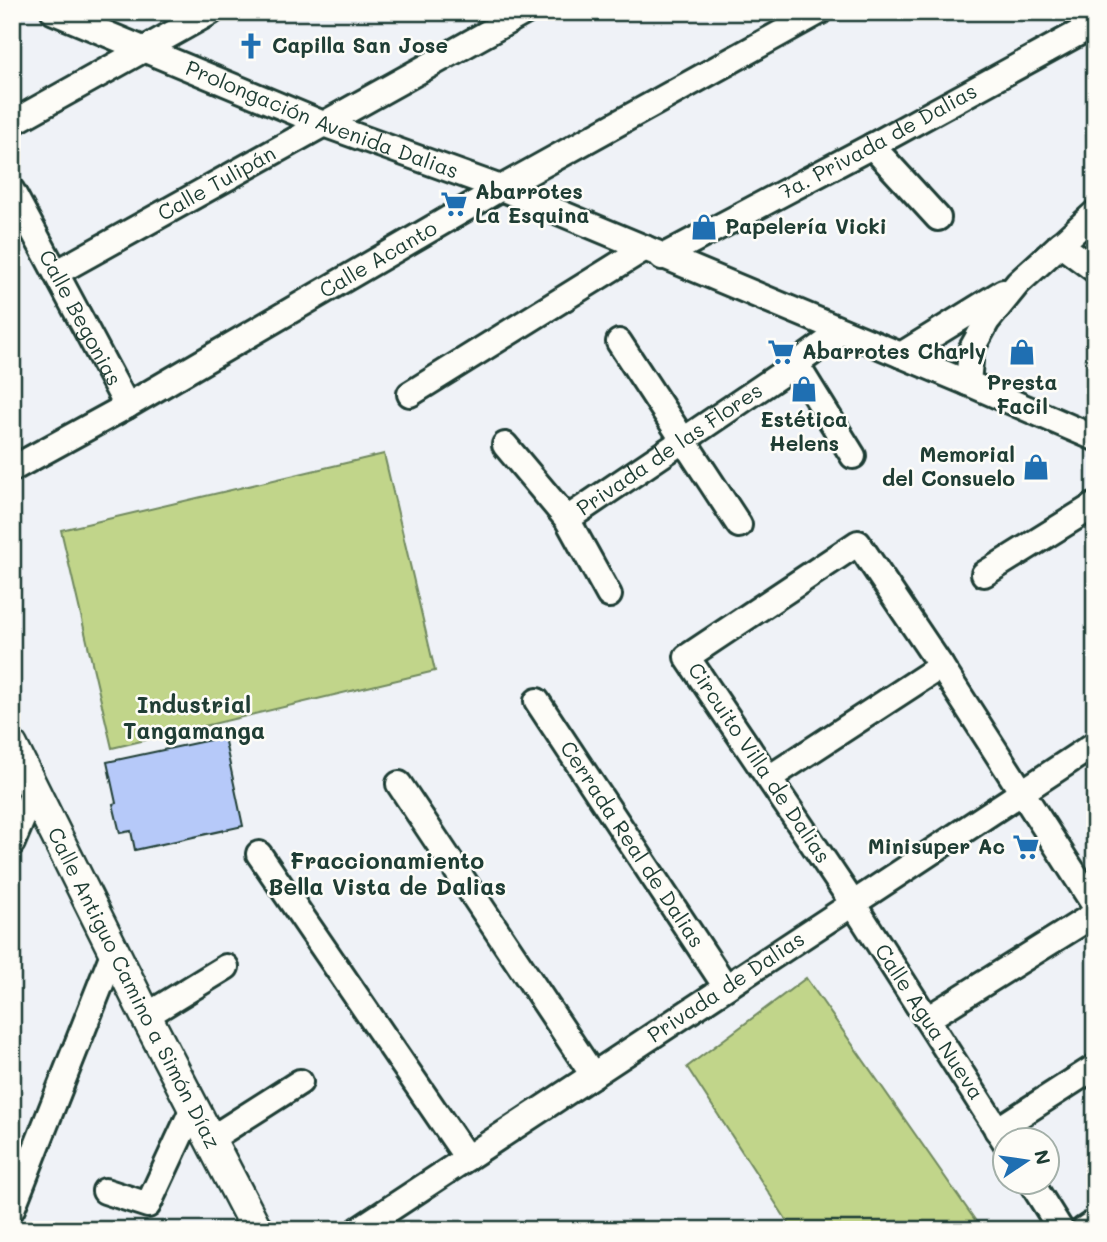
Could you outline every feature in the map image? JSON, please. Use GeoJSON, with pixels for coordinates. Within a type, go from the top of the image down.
{"type":"FeatureCollection","features":[{"type":"Feature","properties":{"kind":"main road","name":"Calle Antiguo Camino a Simón Díaz"},"geometry":{"type":"LineString","coordinates":[[12,746],[146,1016],[257,1230]]}},
{"type":"Feature","properties":{"kind":"street","name":"Prolongación Avenida Dalias"},"geometry":{"type":"LineString","coordinates":[[54,12],[326,125],[501,188],[1095,438]]}},
{"type":"Feature","properties":{"kind":"street"},"geometry":{"type":"LineString","coordinates":[[12,123],[211,12]]}},
{"type":"Feature","properties":{"kind":"street","name":"Calle Tulipán"},"geometry":{"type":"LineString","coordinates":[[56,273],[525,12]]}},
{"type":"Feature","properties":{"kind":"street","name":"Calle Acanto"},"geometry":{"type":"LineString","coordinates":[[12,469],[127,406],[501,188],[819,12]]}},
{"type":"Feature","properties":{"kind":"street","name":"7a. Privada de Dalias"},"geometry":{"type":"LineString","coordinates":[[410,394],[654,253],[872,146],[1095,24]]}},
{"type":"Feature","properties":{"kind":"street"},"geometry":{"type":"LineString","coordinates":[[872,146],[938,218]]}},
{"type":"Feature","properties":{"kind":"street","name":"Calle Begonias"},"geometry":{"type":"LineString","coordinates":[[12,191],[127,406]]}},
{"type":"Feature","properties":{"kind":"street"},"geometry":{"type":"LineString","coordinates":[[968,383],[971,349],[978,334],[1018,283],[1095,213]]}},
{"type":"Feature","properties":{"kind":"street"},"geometry":{"type":"LineString","coordinates":[[1060,244],[1095,270]]}},
{"type":"Feature","properties":{"kind":"street"},"geometry":{"type":"LineString","coordinates":[[901,355],[1018,283]]}},
{"type":"Feature","properties":{"kind":"street","name":"Privada de las Flores"},"geometry":{"type":"LineString","coordinates":[[567,519],[796,365],[842,331]]}},
{"type":"Feature","properties":{"kind":"street"},"geometry":{"type":"LineString","coordinates":[[618,342],[739,525]]}},
{"type":"Feature","properties":{"kind":"street"},"geometry":{"type":"LineString","coordinates":[[796,365],[853,456]]}},
{"type":"Feature","properties":{"kind":"street","name":"Privada de las Flores"},"geometry":{"type":"LineString","coordinates":[[505,445],[567,519],[609,595]]}},
{"type":"Feature","properties":{"kind":"street"},"geometry":{"type":"LineString","coordinates":[[984,574],[1095,505]]}},
{"type":"Feature","properties":{"kind":"street","name":"Circuito Villa de Dalias"},"geometry":{"type":"LineString","coordinates":[[852,902],[687,657],[858,543],[941,666],[1095,906]]}},
{"type":"Feature","properties":{"kind":"street"},"geometry":{"type":"LineString","coordinates":[[769,778],[941,666]]}},
{"type":"Feature","properties":{"kind":"street","name":"Cerrada Real de Dalias"},"geometry":{"type":"LineString","coordinates":[[537,701],[726,987]]}},
{"type":"Feature","properties":{"kind":"street","name":"Privada de Dalias"},"geometry":{"type":"LineString","coordinates":[[358,1230],[1095,744]]}},
{"type":"Feature","properties":{"kind":"street"},"geometry":{"type":"LineString","coordinates":[[399,784],[593,1075]]}},
{"type":"Feature","properties":{"kind":"street"},"geometry":{"type":"LineString","coordinates":[[12,844],[34,791]]}},
{"type":"Feature","properties":{"kind":"street"},"geometry":{"type":"LineString","coordinates":[[259,854],[467,1158]]}},
{"type":"Feature","properties":{"kind":"street","name":"Calle Agua Nueva"},"geometry":{"type":"LineString","coordinates":[[852,902],[996,1126]]}},
{"type":"Feature","properties":{"kind":"street"},"geometry":{"type":"LineString","coordinates":[[927,1019],[1095,914]]}},
{"type":"Feature","properties":{"kind":"street"},"geometry":{"type":"LineString","coordinates":[[12,1209],[114,951]]}},
{"type":"Feature","properties":{"kind":"street"},"geometry":{"type":"LineString","coordinates":[[146,1016],[226,967]]}},
{"type":"Feature","properties":{"kind":"street"},"geometry":{"type":"LineString","coordinates":[[1015,1126],[1095,1067]]}},
{"type":"Feature","properties":{"kind":"street"},"geometry":{"type":"LineString","coordinates":[[209,1140],[300,1082]]}},
{"type":"Feature","properties":{"kind":"street"},"geometry":{"type":"LineString","coordinates":[[105,1191],[148,1205],[193,1108]]}},
{"type":"Feature","properties":{"kind":"street"},"geometry":{"type":"LineString","coordinates":[[1040,1196],[1061,1230]]}},
{"type":"Feature","properties":{"kind":"street"},"geometry":{"type":"LineString","coordinates":[[1083,1230],[1095,1222]]}},
{"type":"Feature","properties":{"kind":"green space"},"geometry":{"type":"Polygon","coordinates":[[[384,454],[435,671],[112,748],[61,530],[384,454]]]}},
{"type":"Feature","properties":{"kind":"green space"},"geometry":{"type":"Polygon","coordinates":[[[806,978],[982,1230],[793,1230],[687,1067],[806,978]]]}},
{"type":"Feature","properties":{"kind":"building"},"geometry":{"type":"Polygon","coordinates":[[[224,737],[243,826],[135,850],[131,831],[120,833],[107,762],[224,737]]]}},
{"type":"Feature","properties":{"kind":"place","name":"Capilla San Jose"},"geometry":{"type":"Point","coordinates":[251,46]}},
{"type":"Feature","properties":{"kind":"place","name":"Abarrotes La Esquina"},"geometry":{"type":"Point","coordinates":[454,204]}},
{"type":"Feature","properties":{"kind":"place","name":"Papelería Vicki"},"geometry":{"type":"Point","coordinates":[704,227]}},
{"type":"Feature","properties":{"kind":"place","name":"Abarrotes Charly"},"geometry":{"type":"Point","coordinates":[781,352]}},
{"type":"Feature","properties":{"kind":"place","name":"Presta Facil"},"geometry":{"type":"Point","coordinates":[1022,352]}},
{"type":"Feature","properties":{"kind":"place","name":"Estética Helens"},"geometry":{"type":"Point","coordinates":[804,389]}},
{"type":"Feature","properties":{"kind":"place","name":"Memorial del Consuelo"},"geometry":{"type":"Point","coordinates":[1036,467]}},
{"type":"Feature","properties":{"kind":"place","name":"Minisuper Ac"},"geometry":{"type":"Point","coordinates":[1026,847]}},
{"type":"Feature","properties":{"kind":"district","name":"Industrial Tangamanga"},"geometry":{"type":"Point","coordinates":[194,718]}},
{"type":"Feature","properties":{"kind":"district","name":"Fraccionamiento Bella Vista de Dalias"},"geometry":{"type":"Point","coordinates":[387,874]}}]}
